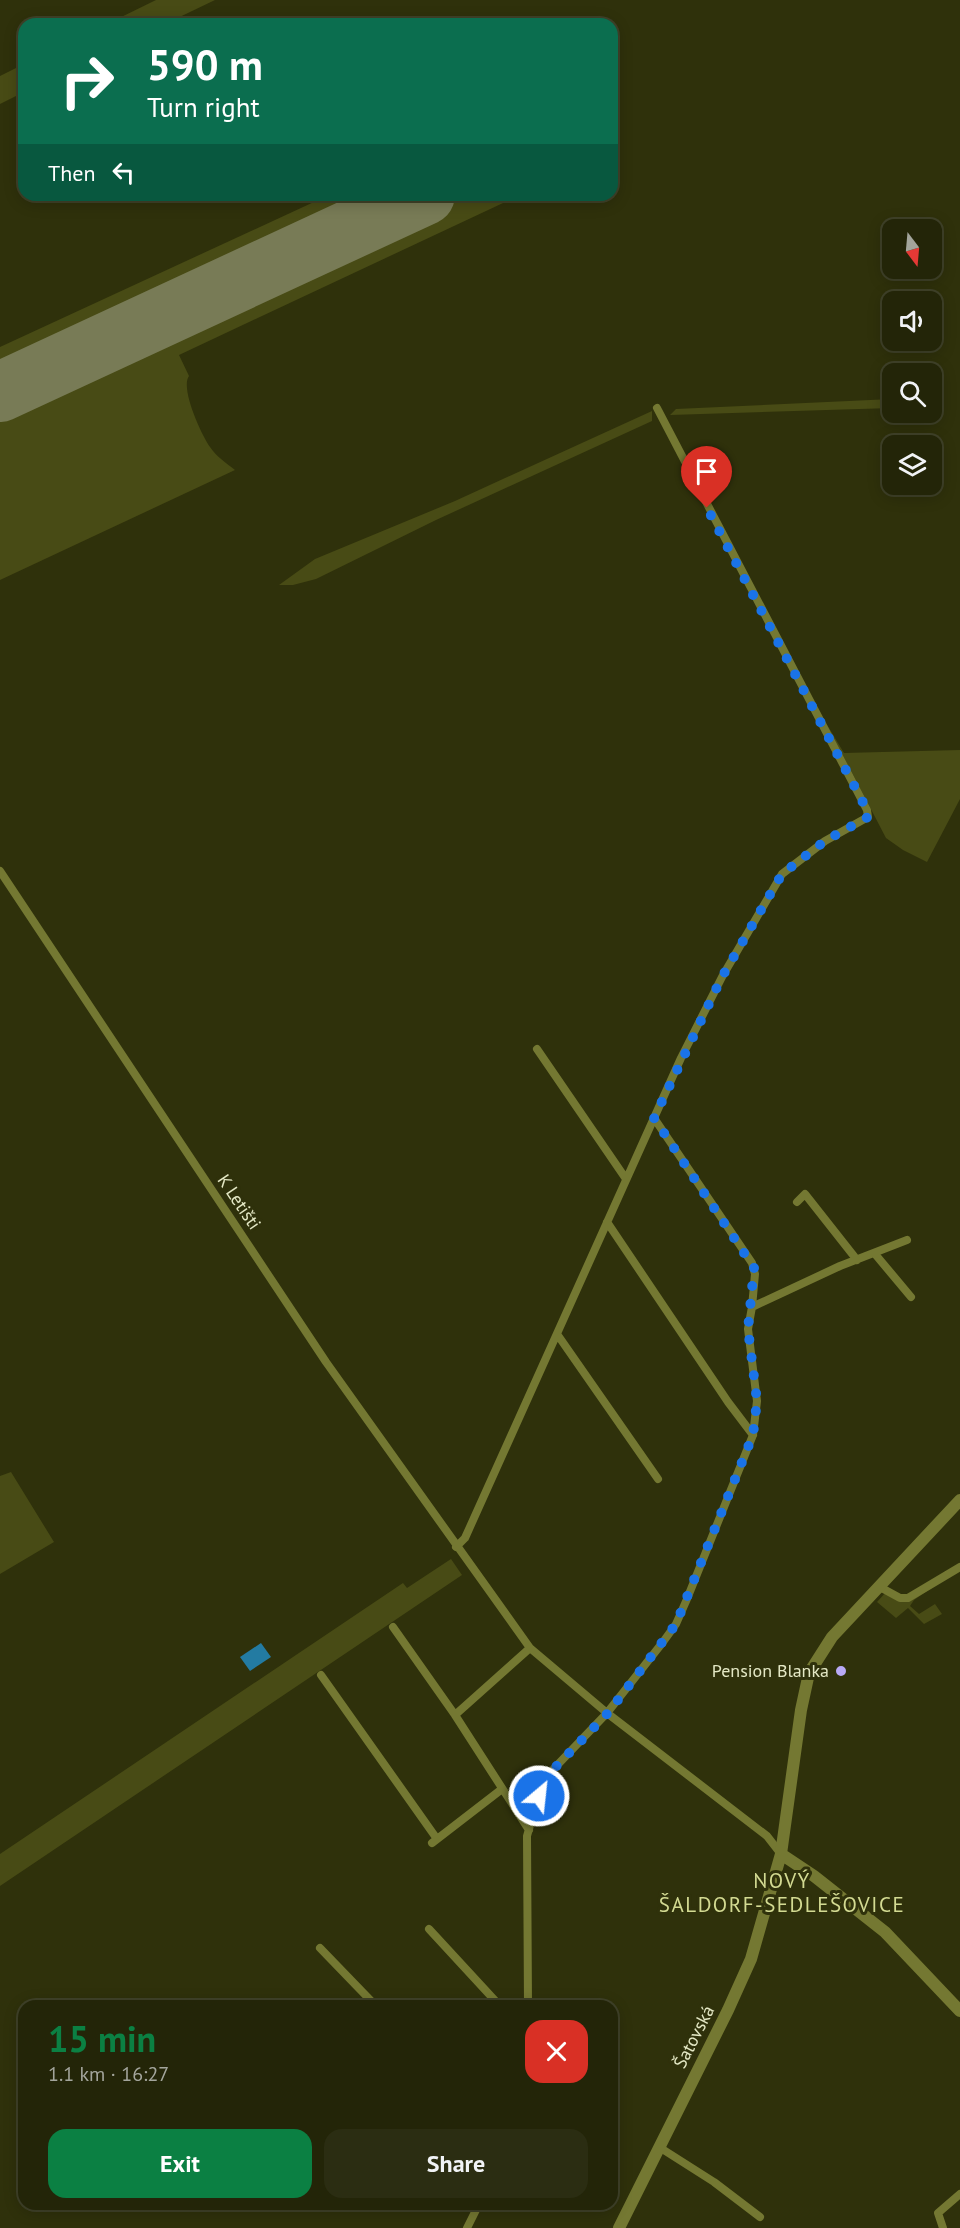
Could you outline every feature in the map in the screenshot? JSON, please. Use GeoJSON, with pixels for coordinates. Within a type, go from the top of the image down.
{"type":"FeatureCollection","features":[{"type":"Feature","properties":{"kind":"main road","name":"Šatovská"},"geometry":{"type":"LineString","coordinates":[[619,2228],[728,2010],[750,1959],[781,1854],[801,1710],[809,1673],[832,1637],[960,1500]]}},
{"type":"Feature","properties":{"kind":"main road"},"geometry":{"type":"LineString","coordinates":[[781,1854],[814,1876],[885,1932],[960,2011]]}},
{"type":"Feature","properties":{"kind":"street"},"geometry":{"type":"LineString","coordinates":[[456,1547],[465,1538],[626,1179],[722,977],[782,874],[825,841],[868,817],[867,810],[657,408]]}},
{"type":"Feature","properties":{"kind":"street","name":"K Letišti"},"geometry":{"type":"LineString","coordinates":[[0,871],[327,1362],[456,1547],[530,1647],[608,1713],[767,1836],[781,1854]]}},
{"type":"Feature","properties":{"kind":"street"},"geometry":{"type":"LineString","coordinates":[[537,1049],[626,1179]]}},
{"type":"Feature","properties":{"kind":"street"},"geometry":{"type":"LineString","coordinates":[[515,1808],[608,1713],[676,1624],[753,1435],[757,1401],[748,1329],[755,1274],[752,1263],[654,1118]]}},
{"type":"Feature","properties":{"kind":"street"},"geometry":{"type":"LineString","coordinates":[[796,1202],[805,1194],[857,1260]]}},
{"type":"Feature","properties":{"kind":"street"},"geometry":{"type":"LineString","coordinates":[[607,1222],[728,1402],[753,1435]]}},
{"type":"Feature","properties":{"kind":"street"},"geometry":{"type":"LineString","coordinates":[[752,1307],[907,1240]]}},
{"type":"Feature","properties":{"kind":"street"},"geometry":{"type":"LineString","coordinates":[[875,1254],[911,1297]]}},
{"type":"Feature","properties":{"kind":"street"},"geometry":{"type":"LineString","coordinates":[[557,1334],[658,1479]]}},
{"type":"Feature","properties":{"kind":"street"},"geometry":{"type":"LineString","coordinates":[[878,1586],[904,1599],[960,1567]]}},
{"type":"Feature","properties":{"kind":"street"},"geometry":{"type":"LineString","coordinates":[[393,1627],[455,1715],[530,1830]]}},
{"type":"Feature","properties":{"kind":"street"},"geometry":{"type":"LineString","coordinates":[[455,1715],[530,1647]]}},
{"type":"Feature","properties":{"kind":"street"},"geometry":{"type":"LineString","coordinates":[[321,1674],[434,1841],[502,1789]]}},
{"type":"Feature","properties":{"kind":"street"},"geometry":{"type":"LineString","coordinates":[[528,2000],[530,1830],[543,1780]]}},
{"type":"Feature","properties":{"kind":"street"},"geometry":{"type":"LineString","coordinates":[[429,1929],[494,2000]]}},
{"type":"Feature","properties":{"kind":"street"},"geometry":{"type":"LineString","coordinates":[[320,1948],[370,2000]]}},
{"type":"Feature","properties":{"kind":"street"},"geometry":{"type":"LineString","coordinates":[[659,2147],[714,2182],[760,2217]]}},
{"type":"Feature","properties":{"kind":"street"},"geometry":{"type":"LineString","coordinates":[[943,2228],[938,2213],[960,2194]]}},
{"type":"Feature","properties":{"kind":"street"},"geometry":{"type":"LineString","coordinates":[[467,2228],[475,2210]]}},
{"type":"Feature","properties":{"kind":"green space"},"geometry":{"type":"Polygon","coordinates":[[[156,0],[215,0],[178,18],[119,18],[156,0]]]}},
{"type":"Feature","properties":{"kind":"green space"},"geometry":{"type":"Polygon","coordinates":[[[18,67],[18,95],[0,104],[0,76],[18,67]]]}},
{"type":"Feature","properties":{"kind":"green space"},"geometry":{"type":"Polygon","coordinates":[[[316,201],[507,201],[179,355],[189,376],[187,390],[189,400],[202,432],[215,453],[235,470],[0,580],[0,347],[316,201]]]}},
{"type":"Feature","properties":{"kind":"green space"},"geometry":{"type":"Polygon","coordinates":[[[882,399],[882,408],[670,415],[676,409],[882,399]]]}},
{"type":"Feature","properties":{"kind":"green space"},"geometry":{"type":"Polygon","coordinates":[[[652,411],[652,421],[436,520],[316,579],[293,585],[279,585],[315,559],[455,501],[652,411]]]}},
{"type":"Feature","properties":{"kind":"green space"},"geometry":{"type":"Polygon","coordinates":[[[826,723],[844,753],[960,750],[960,799],[927,862],[886,838],[826,723]]]}},
{"type":"Feature","properties":{"kind":"green space"},"geometry":{"type":"Polygon","coordinates":[[[11,1472],[54,1542],[0,1574],[0,1476],[11,1472]]]}},
{"type":"Feature","properties":{"kind":"green space"},"geometry":{"type":"Polygon","coordinates":[[[451,1559],[462,1575],[0,1886],[0,1854],[403,1583],[407,1588],[451,1559]]]}},
{"type":"Feature","properties":{"kind":"green space"},"geometry":{"type":"Polygon","coordinates":[[[936,1585],[914,1600],[910,1606],[919,1614],[935,1604],[942,1614],[924,1624],[908,1608],[896,1618],[877,1602],[886,1592],[902,1601],[936,1585]]]}},
{"type":"Feature","properties":{"kind":"water"},"geometry":{"type":"Polygon","coordinates":[[[261,1643],[271,1657],[250,1671],[240,1657],[261,1643]]]}},
{"type":"Feature","properties":{"kind":"runway"},"geometry":{"type":"LineString","coordinates":[[0,392],[412,201]]}},
{"type":"Feature","properties":{"kind":"place","name":"Pension Blanka"},"geometry":{"type":"Point","coordinates":[841,1671]}},
{"type":"Feature","properties":{"kind":"district","name":"NOVÝ ŠALDORF-SEDLEŠOVICE"},"geometry":{"type":"Point","coordinates":[782,1893]}},
{"type":"Feature","properties":{"kind":"route"},"geometry":{"type":"LineString","coordinates":[[539,1796],[543,1780],[608,1713],[676,1624],[753,1435],[757,1401],[754,1360],[748,1329],[753,1298],[754,1268],[654,1118],[722,977],[782,874],[825,841],[868,817],[867,810],[785,652],[707,508]]}}]}
